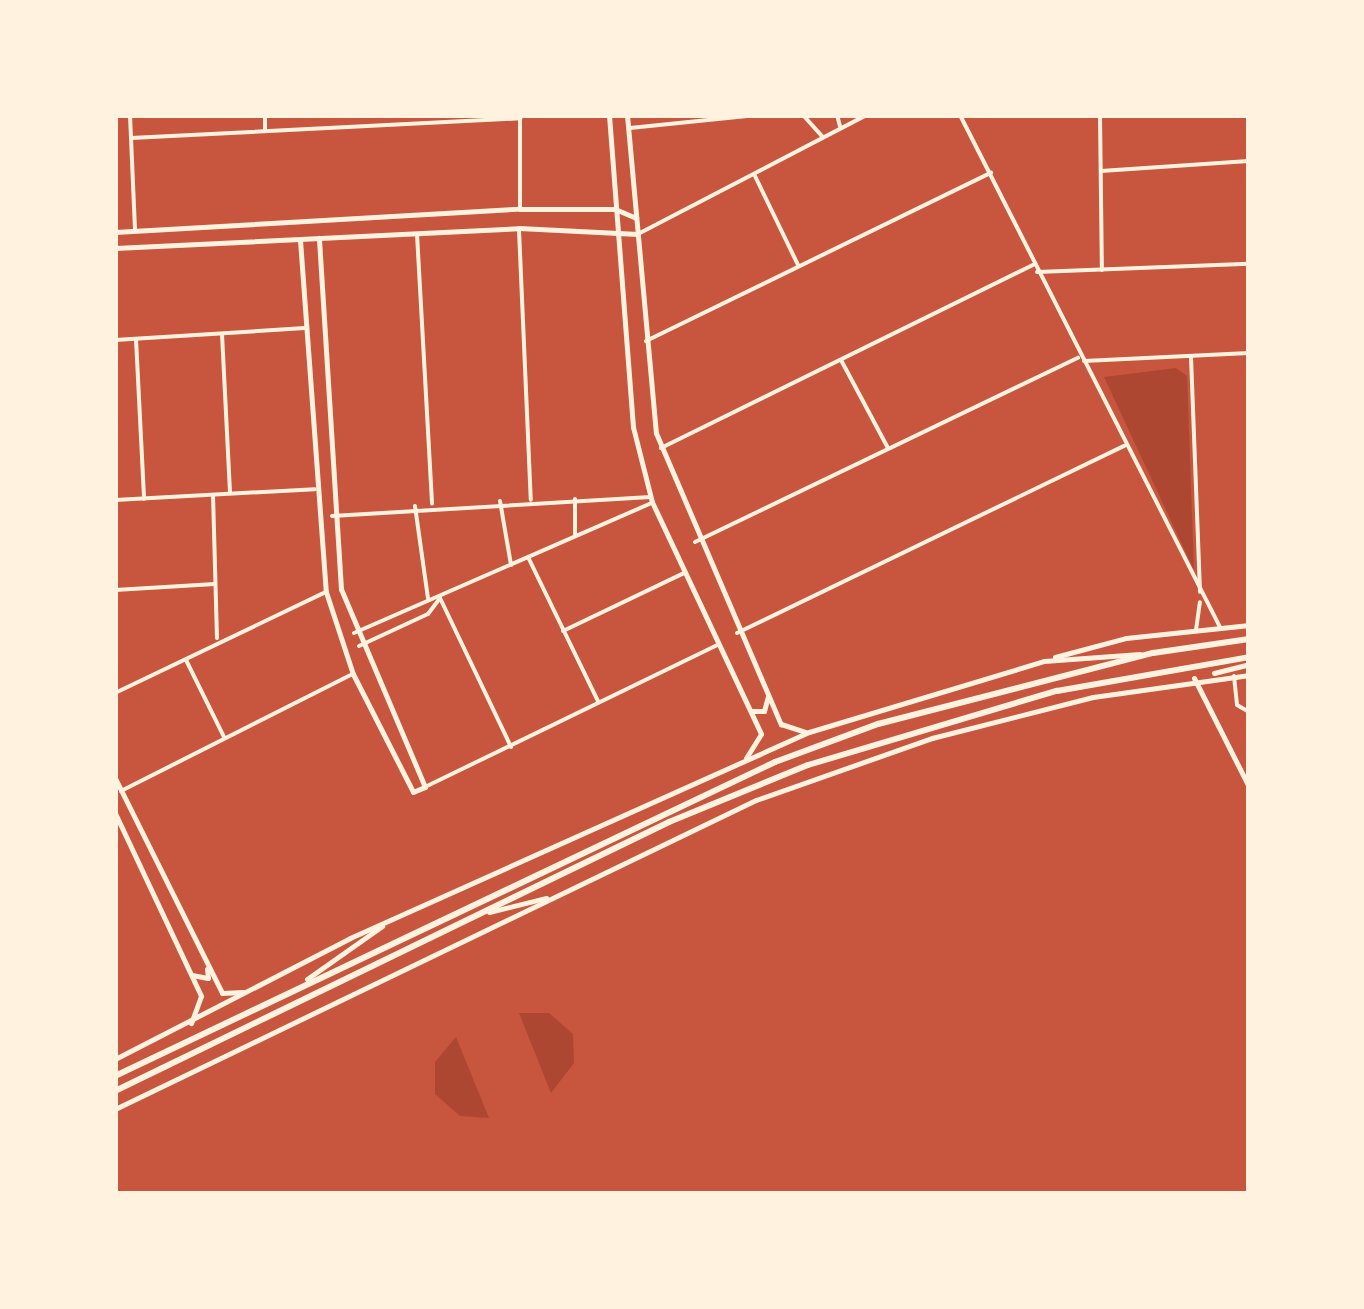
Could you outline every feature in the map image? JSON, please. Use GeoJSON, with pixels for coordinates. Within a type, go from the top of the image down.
{"type":"FeatureCollection","features":[{"type":"Feature","properties":{"kind":"main road"},"geometry":{"type":"LineString","coordinates":[[115,1076],[307,980],[775,762],[878,724],[1153,653],[1249,639]]}},
{"type":"Feature","properties":{"kind":"main road"},"geometry":{"type":"LineString","coordinates":[[115,1091],[472,917],[825,759],[1057,691],[1249,661]]}},
{"type":"Feature","properties":{"kind":"street"},"geometry":{"type":"LineString","coordinates":[[130,115],[135,231]]}},
{"type":"Feature","properties":{"kind":"street"},"geometry":{"type":"LineString","coordinates":[[265,115],[265,132]]}},
{"type":"Feature","properties":{"kind":"street"},"geometry":{"type":"LineString","coordinates":[[359,115],[360,126]]}},
{"type":"Feature","properties":{"kind":"street"},"geometry":{"type":"LineString","coordinates":[[609,115],[634,427],[651,500],[761,734],[746,758]]}},
{"type":"Feature","properties":{"kind":"street"},"geometry":{"type":"LineString","coordinates":[[627,115],[646,341],[661,448],[695,542],[781,724],[809,732]]}},
{"type":"Feature","properties":{"kind":"street"},"geometry":{"type":"LineString","coordinates":[[628,128],[759,115]]}},
{"type":"Feature","properties":{"kind":"street"},"geometry":{"type":"LineString","coordinates":[[803,115],[823,137]]}},
{"type":"Feature","properties":{"kind":"street"},"geometry":{"type":"LineString","coordinates":[[837,115],[840,126]]}},
{"type":"Feature","properties":{"kind":"street"},"geometry":{"type":"LineString","coordinates":[[638,234],[652,222],[756,176],[840,126],[867,115]]}},
{"type":"Feature","properties":{"kind":"street"},"geometry":{"type":"LineString","coordinates":[[960,115],[1200,598],[1220,627]]}},
{"type":"Feature","properties":{"kind":"street"},"geometry":{"type":"LineString","coordinates":[[1100,115],[1102,272]]}},
{"type":"Feature","properties":{"kind":"street"},"geometry":{"type":"LineString","coordinates":[[131,138],[520,116],[520,209]]}},
{"type":"Feature","properties":{"kind":"street"},"geometry":{"type":"LineString","coordinates":[[1101,171],[1249,162]]}},
{"type":"Feature","properties":{"kind":"street"},"geometry":{"type":"LineString","coordinates":[[646,341],[990,173]]}},
{"type":"Feature","properties":{"kind":"street"},"geometry":{"type":"LineString","coordinates":[[756,176],[798,264]]}},
{"type":"Feature","properties":{"kind":"street"},"geometry":{"type":"LineString","coordinates":[[115,232],[520,209],[615,209],[652,222]]}},
{"type":"Feature","properties":{"kind":"street"},"geometry":{"type":"LineString","coordinates":[[230,228],[230,241]]}},
{"type":"Feature","properties":{"kind":"street"},"geometry":{"type":"LineString","coordinates":[[115,248],[518,228],[638,234]]}},
{"type":"Feature","properties":{"kind":"street"},"geometry":{"type":"LineString","coordinates":[[518,228],[531,500]]}},
{"type":"Feature","properties":{"kind":"street"},"geometry":{"type":"LineString","coordinates":[[417,234],[432,504]]}},
{"type":"Feature","properties":{"kind":"street"},"geometry":{"type":"LineString","coordinates":[[319,238],[332,516],[356,640],[425,787]]}},
{"type":"Feature","properties":{"kind":"street"},"geometry":{"type":"LineString","coordinates":[[300,240],[315,489],[326,592],[353,674],[413,792],[512,748],[717,644]]}},
{"type":"Feature","properties":{"kind":"street"},"geometry":{"type":"LineString","coordinates":[[1037,272],[1249,264]]}},
{"type":"Feature","properties":{"kind":"street"},"geometry":{"type":"LineString","coordinates":[[661,448],[1034,265]]}},
{"type":"Feature","properties":{"kind":"street"},"geometry":{"type":"LineString","coordinates":[[115,340],[306,328]]}},
{"type":"Feature","properties":{"kind":"street"},"geometry":{"type":"LineString","coordinates":[[222,334],[230,493]]}},
{"type":"Feature","properties":{"kind":"street"},"geometry":{"type":"LineString","coordinates":[[136,339],[144,499]]}},
{"type":"Feature","properties":{"kind":"street"},"geometry":{"type":"LineString","coordinates":[[695,542],[1081,359],[1249,353]]}},
{"type":"Feature","properties":{"kind":"street"},"geometry":{"type":"LineString","coordinates":[[1191,357],[1200,598],[1196,630]]}},
{"type":"Feature","properties":{"kind":"street"},"geometry":{"type":"LineString","coordinates":[[841,360],[888,448]]}},
{"type":"Feature","properties":{"kind":"street"},"geometry":{"type":"LineString","coordinates":[[736,633],[1124,446]]}},
{"type":"Feature","properties":{"kind":"street"},"geometry":{"type":"LineString","coordinates":[[115,500],[315,489]]}},
{"type":"Feature","properties":{"kind":"street"},"geometry":{"type":"LineString","coordinates":[[213,495],[218,638]]}},
{"type":"Feature","properties":{"kind":"street"},"geometry":{"type":"LineString","coordinates":[[575,499],[575,536]]}},
{"type":"Feature","properties":{"kind":"street"},"geometry":{"type":"LineString","coordinates":[[332,516],[432,504],[651,500]]}},
{"type":"Feature","properties":{"kind":"street"},"geometry":{"type":"LineString","coordinates":[[356,640],[428,598],[440,598],[651,500]]}},
{"type":"Feature","properties":{"kind":"street"},"geometry":{"type":"LineString","coordinates":[[500,501],[511,565]]}},
{"type":"Feature","properties":{"kind":"street"},"geometry":{"type":"LineString","coordinates":[[414,506],[428,598]]}},
{"type":"Feature","properties":{"kind":"street"},"geometry":{"type":"LineString","coordinates":[[528,557],[598,702]]}},
{"type":"Feature","properties":{"kind":"street"},"geometry":{"type":"LineString","coordinates":[[563,631],[684,574]]}},
{"type":"Feature","properties":{"kind":"street"},"geometry":{"type":"LineString","coordinates":[[115,590],[215,584]]}},
{"type":"Feature","properties":{"kind":"street"},"geometry":{"type":"LineString","coordinates":[[115,693],[218,638],[326,592]]}},
{"type":"Feature","properties":{"kind":"street"},"geometry":{"type":"LineString","coordinates":[[343,642],[428,614],[440,598]]}},
{"type":"Feature","properties":{"kind":"street"},"geometry":{"type":"LineString","coordinates":[[440,598],[512,748]]}},
{"type":"Feature","properties":{"kind":"street"},"geometry":{"type":"LineString","coordinates":[[115,1060],[388,921],[809,732],[1044,662],[1196,630],[1249,626]]}},
{"type":"Feature","properties":{"kind":"street"},"geometry":{"type":"LineString","coordinates":[[1044,662],[1153,653]]}},
{"type":"Feature","properties":{"kind":"street"},"geometry":{"type":"LineString","coordinates":[[185,658],[224,737]]}},
{"type":"Feature","properties":{"kind":"street"},"geometry":{"type":"LineString","coordinates":[[1206,676],[1249,661]]}},
{"type":"Feature","properties":{"kind":"street"},"geometry":{"type":"LineString","coordinates":[[121,791],[353,674]]}},
{"type":"Feature","properties":{"kind":"street"},"geometry":{"type":"LineString","coordinates":[[115,1109],[550,898],[846,767],[1194,678],[1249,675]]}},
{"type":"Feature","properties":{"kind":"street"},"geometry":{"type":"LineString","coordinates":[[1234,676],[1237,705],[1249,712]]}},
{"type":"Feature","properties":{"kind":"street"},"geometry":{"type":"LineString","coordinates":[[1194,678],[1249,787]]}},
{"type":"Feature","properties":{"kind":"street"},"geometry":{"type":"LineString","coordinates":[[749,710],[762,712],[768,696]]}},
{"type":"Feature","properties":{"kind":"street"},"geometry":{"type":"LineString","coordinates":[[115,778],[222,993],[251,991]]}},
{"type":"Feature","properties":{"kind":"street"},"geometry":{"type":"LineString","coordinates":[[115,813],[204,1005],[191,1022]]}},
{"type":"Feature","properties":{"kind":"street"},"geometry":{"type":"LineString","coordinates":[[472,917],[550,898]]}},
{"type":"Feature","properties":{"kind":"street"},"geometry":{"type":"LineString","coordinates":[[307,980],[388,921]]}},
{"type":"Feature","properties":{"kind":"street"},"geometry":{"type":"LineString","coordinates":[[190,974],[208,978],[206,964]]}},
{"type":"Feature","properties":{"kind":"shaded area"},"geometry":{"type":"Polygon","coordinates":[[[1176,368],[1187,376],[1194,570],[1104,377],[1176,368]]]}},
{"type":"Feature","properties":{"kind":"shaded area"},"geometry":{"type":"Polygon","coordinates":[[[519,1013],[549,1013],[573,1034],[574,1063],[551,1093],[519,1013]]]}},
{"type":"Feature","properties":{"kind":"shaded area"},"geometry":{"type":"Polygon","coordinates":[[[456,1037],[489,1118],[460,1116],[435,1094],[435,1062],[456,1037]]]}}]}
